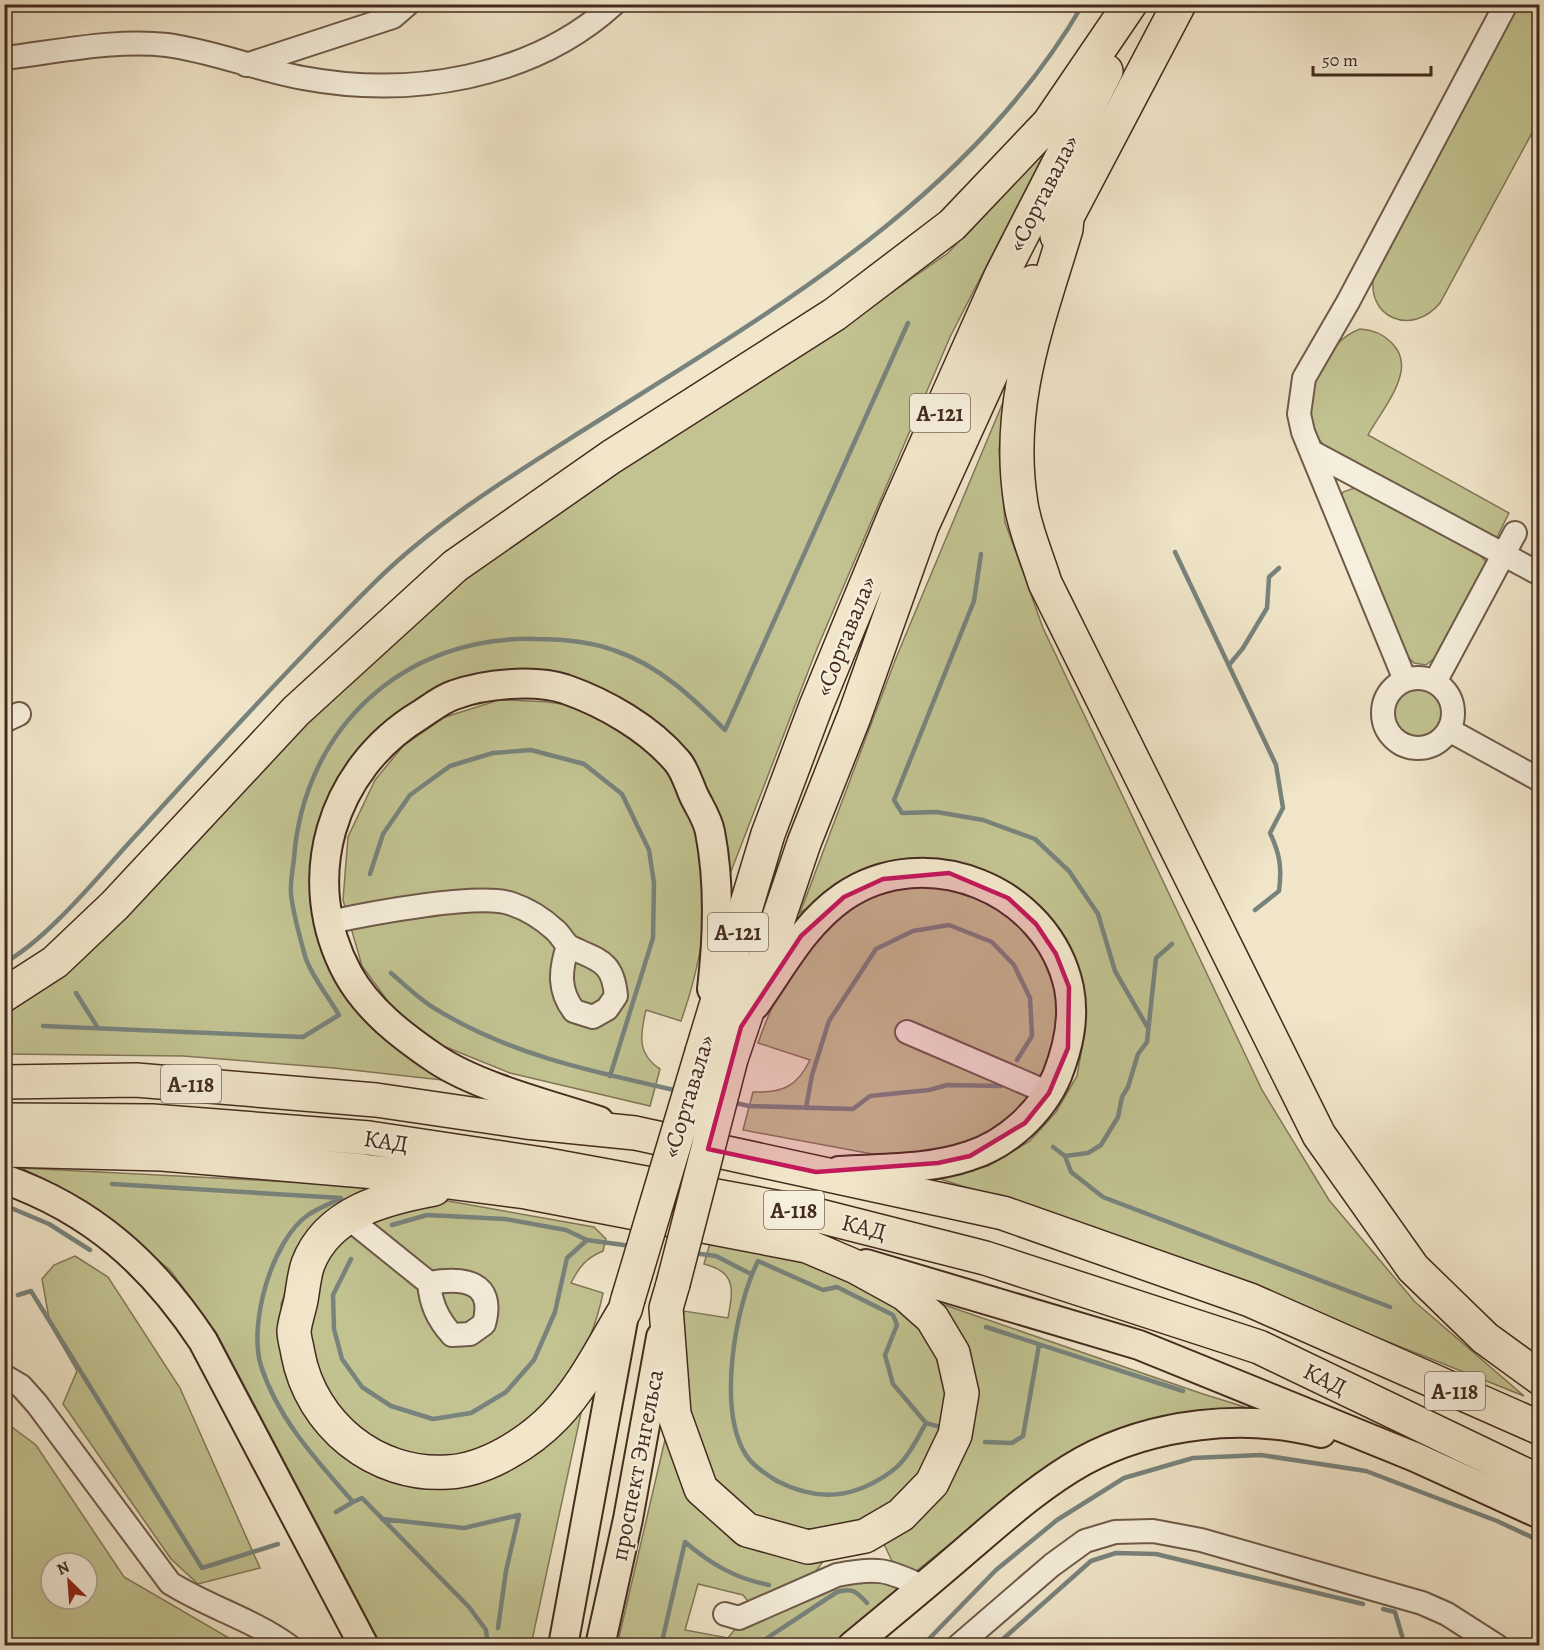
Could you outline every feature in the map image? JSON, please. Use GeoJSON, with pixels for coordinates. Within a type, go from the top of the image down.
{"type":"FeatureCollection","features":[{"type":"Feature","properties":{"kind":"highway"},"geometry":{"type":"LineString","coordinates":[[4,994],[55,962],[72,946],[116,904],[296,711],[455,566],[611,457],[835,314],[952,225],[1049,123],[1130,4]]}},
{"type":"Feature","properties":{"kind":"highway","name":"«Сортавала»"},"geometry":{"type":"LineString","coordinates":[[1140,4],[1001,276],[896,512],[816,706],[768,834],[714,1047],[670,1296],[674,1414],[701,1489],[747,1530],[808,1547],[865,1536],[902,1515],[932,1483],[955,1435],[962,1393],[953,1353],[932,1318],[905,1294],[856,1267],[807,1246],[526,1192],[442,1188],[376,1202],[347,1217],[323,1237],[308,1265],[294,1331],[301,1371],[312,1396],[330,1425],[382,1462],[416,1470],[448,1472],[488,1461],[518,1446],[554,1417],[581,1383],[626,1304],[714,1047],[741,1027],[804,843],[854,717],[922,526],[1029,288],[1179,4]]}},
{"type":"Feature","properties":{"kind":"highway"},"geometry":{"type":"LineString","coordinates":[[1066,218],[1066,229],[1022,376],[1016,437],[1021,505],[1045,583],[1319,1135],[1413,1268],[1485,1338],[1539,1378]]}},
{"type":"Feature","properties":{"kind":"highway","name":"КАД"},"geometry":{"type":"LineString","coordinates":[[4,1082],[158,1082],[376,1100],[526,1122],[635,1133],[1003,1213],[1250,1300],[1539,1428]]}},
{"type":"Feature","properties":{"kind":"highway","name":"КАД"},"geometry":{"type":"LineString","coordinates":[[4,1120],[152,1121],[369,1138],[542,1164],[808,1213],[985,1258],[1259,1347],[1539,1482]]}},
{"type":"Feature","properties":{"kind":"highway"},"geometry":{"type":"LineString","coordinates":[[4,1150],[174,1155],[364,1171],[526,1192]]}},
{"type":"Feature","properties":{"kind":"main road"},"geometry":{"type":"LineString","coordinates":[[635,1133],[499,1088],[439,1061],[396,1029],[368,1004],[348,973],[330,922],[326,906],[325,871],[329,835],[340,802],[355,776],[379,746],[409,722],[452,696],[510,684],[563,688],[629,719],[678,762],[710,830],[717,900],[714,1047]]}},
{"type":"Feature","properties":{"kind":"main road"},"geometry":{"type":"LineString","coordinates":[[741,1027],[801,936],[844,897],[883,879],[918,872],[949,873],[1008,898],[1036,924],[1056,954],[1069,987],[1071,1017],[1068,1048],[1049,1093],[1025,1124],[970,1156],[904,1167],[816,1172]]}},
{"type":"Feature","properties":{"kind":"main road"},"geometry":{"type":"LineString","coordinates":[[4,1179],[39,1192],[94,1223],[142,1262],[185,1314],[203,1341],[364,1646]]}},
{"type":"Feature","properties":{"kind":"main road"},"geometry":{"type":"LineString","coordinates":[[807,1246],[1139,1345],[1415,1457],[1539,1514]]}},
{"type":"Feature","properties":{"kind":"main road","name":"проспект Энгельса"},"geometry":{"type":"LineString","coordinates":[[600,1646],[628,1519],[670,1296]]}},
{"type":"Feature","properties":{"kind":"main road","name":"проспект Энгельса"},"geometry":{"type":"LineString","coordinates":[[563,1646],[626,1304]]}},
{"type":"Feature","properties":{"kind":"main road"},"geometry":{"type":"LineString","coordinates":[[852,1646],[1026,1499],[1083,1461],[1157,1434],[1178,1428],[1232,1423],[1294,1426],[1415,1457]]}},
{"type":"Feature","properties":{"kind":"street"},"geometry":{"type":"LineString","coordinates":[[246,65],[393,17],[408,4]]}},
{"type":"Feature","properties":{"kind":"street"},"geometry":{"type":"LineString","coordinates":[[4,58],[135,43],[169,45],[303,78],[351,85],[438,83],[512,64],[549,48],[577,32],[614,4]]}},
{"type":"Feature","properties":{"kind":"street"},"geometry":{"type":"LineString","coordinates":[[1405,680],[1312,452],[1299,414],[1304,378],[1348,302],[1506,4]]}},
{"type":"Feature","properties":{"kind":"street"},"geometry":{"type":"LineString","coordinates":[[1312,452],[1539,574]]}},
{"type":"Feature","properties":{"kind":"street"},"geometry":{"type":"LineString","coordinates":[[1435,682],[1515,533]]}},
{"type":"Feature","properties":{"kind":"street"},"geometry":{"type":"LineString","coordinates":[[1415,678],[1435,682],[1450,698],[1453,709],[1449,730],[1431,747],[1418,749],[1406,747],[1395,741],[1387,732],[1383,720],[1382,708],[1386,696],[1405,680],[1415,678]]}},
{"type":"Feature","properties":{"kind":"street"},"geometry":{"type":"LineString","coordinates":[[1449,730],[1539,780]]}},
{"type":"Feature","properties":{"kind":"street"},"geometry":{"type":"LineString","coordinates":[[330,922],[473,900],[510,903],[557,931],[568,946]]}},
{"type":"Feature","properties":{"kind":"street"},"geometry":{"type":"LineString","coordinates":[[907,1032],[1049,1093]]}},
{"type":"Feature","properties":{"kind":"street"},"geometry":{"type":"LineString","coordinates":[[347,1217],[429,1282]]}},
{"type":"Feature","properties":{"kind":"street"},"geometry":{"type":"LineString","coordinates":[[4,1376],[21,1386],[37,1404],[170,1582],[193,1598],[254,1624],[289,1646]]}},
{"type":"Feature","properties":{"kind":"street"},"geometry":{"type":"LineString","coordinates":[[958,1646],[1052,1565],[1085,1541],[1115,1532],[1153,1531],[1201,1540],[1422,1603],[1447,1614],[1497,1646]]}},
{"type":"Feature","properties":{"kind":"street"},"geometry":{"type":"LineString","coordinates":[[725,1614],[739,1618],[837,1575],[853,1572],[888,1571],[923,1587]]}},
{"type":"Feature","properties":{"kind":"highlighted area"},"geometry":{"type":"Polygon","coordinates":[[[949,873],[1008,898],[1036,924],[1056,954],[1069,987],[1068,1048],[1049,1093],[1025,1123],[1005,1137],[970,1156],[938,1163],[816,1172],[708,1149],[741,1027],[801,936],[844,897],[883,879],[949,873]]]}},
{"type":"Feature","properties":{"kind":"green space"},"geometry":{"type":"Polygon","coordinates":[[[1518,5],[1539,5],[1539,120],[1440,303],[1429,313],[1417,319],[1393,318],[1377,302],[1373,289],[1374,274],[1518,5]]]}},
{"type":"Feature","properties":{"kind":"green space"},"geometry":{"type":"Polygon","coordinates":[[[1047,148],[950,337],[816,651],[725,887],[721,827],[617,700],[443,688],[333,797],[343,989],[387,1041],[442,1080],[334,1068],[183,1056],[5,1054],[5,1016],[108,935],[297,731],[451,588],[597,482],[838,330],[948,253],[1047,148]]]}},
{"type":"Feature","properties":{"kind":"green space"},"geometry":{"type":"Polygon","coordinates":[[[1360,329],[1377,333],[1392,343],[1402,366],[1394,391],[1368,435],[1509,513],[1496,539],[1329,450],[1316,436],[1310,418],[1310,405],[1316,379],[1329,354],[1338,343],[1360,329]]]}},
{"type":"Feature","properties":{"kind":"green space"},"geometry":{"type":"Polygon","coordinates":[[[1004,400],[999,450],[1005,522],[1043,628],[1262,1090],[1329,1200],[1415,1302],[1524,1396],[1145,1245],[937,1178],[988,1166],[1030,1141],[1056,1112],[1077,1076],[1085,1031],[1082,985],[1072,954],[1051,919],[1027,895],[992,876],[954,861],[894,860],[848,878],[800,913],[896,658],[1004,400]]]}},
{"type":"Feature","properties":{"kind":"green space"},"geometry":{"type":"Polygon","coordinates":[[[1357,487],[1479,553],[1486,562],[1436,657],[1426,665],[1414,663],[1403,652],[1341,497],[1343,492],[1357,487]]]}},
{"type":"Feature","properties":{"kind":"green space"},"geometry":{"type":"Polygon","coordinates":[[[1418,687],[1436,694],[1443,712],[1436,730],[1418,737],[1400,730],[1393,712],[1400,694],[1418,687]]]}},
{"type":"Feature","properties":{"kind":"green space"},"geometry":{"type":"Polygon","coordinates":[[[499,700],[559,703],[593,713],[636,738],[667,770],[689,806],[701,845],[705,888],[703,932],[694,977],[681,1021],[646,1010],[642,1028],[642,1043],[647,1057],[660,1069],[650,1106],[510,1073],[441,1045],[398,1015],[362,966],[343,900],[348,837],[375,780],[403,746],[445,717],[499,700]]]}},
{"type":"Feature","properties":{"kind":"green space"},"geometry":{"type":"Polygon","coordinates":[[[927,881],[978,892],[1014,915],[1047,955],[1061,1006],[1059,1053],[1027,1104],[994,1130],[956,1147],[921,1154],[883,1156],[743,1130],[753,1092],[772,1091],[788,1086],[800,1077],[810,1060],[758,1043],[787,975],[814,937],[851,907],[874,895],[927,881]]]}},
{"type":"Feature","properties":{"kind":"green space"},"geometry":{"type":"Polygon","coordinates":[[[21,1168],[373,1186],[295,1265],[281,1304],[288,1370],[301,1407],[433,1484],[583,1404],[531,1645],[381,1645],[217,1334],[170,1270],[100,1213],[44,1179],[21,1168]]]}},
{"type":"Feature","properties":{"kind":"green space"},"geometry":{"type":"Polygon","coordinates":[[[437,1199],[594,1227],[606,1239],[603,1251],[584,1264],[571,1283],[603,1293],[583,1352],[560,1388],[531,1418],[494,1443],[465,1455],[436,1459],[393,1450],[373,1440],[337,1412],[323,1395],[313,1376],[310,1319],[314,1291],[324,1264],[342,1239],[362,1223],[399,1209],[437,1199]]]}},
{"type":"Feature","properties":{"kind":"green space"},"geometry":{"type":"Polygon","coordinates":[[[711,1240],[809,1263],[869,1283],[938,1345],[950,1415],[932,1461],[907,1494],[859,1523],[809,1531],[759,1519],[709,1475],[678,1376],[684,1311],[728,1318],[731,1291],[727,1277],[715,1267],[704,1264],[711,1240]]]}},
{"type":"Feature","properties":{"kind":"green space"},"geometry":{"type":"Polygon","coordinates":[[[75,1256],[108,1277],[180,1388],[260,1568],[198,1584],[171,1559],[63,1404],[77,1371],[50,1324],[42,1279],[54,1265],[75,1256]]]}},
{"type":"Feature","properties":{"kind":"green space"},"geometry":{"type":"Polygon","coordinates":[[[933,1301],[1245,1407],[1204,1411],[1014,1493],[915,1572],[892,1561],[883,1542],[938,1499],[963,1458],[977,1406],[964,1349],[933,1301]]]}},
{"type":"Feature","properties":{"kind":"green space"},"geometry":{"type":"Polygon","coordinates":[[[5,1422],[36,1445],[124,1577],[241,1645],[5,1645],[5,1422]]]}},
{"type":"Feature","properties":{"kind":"green space"},"geometry":{"type":"Polygon","coordinates":[[[667,1431],[687,1487],[734,1542],[822,1563],[810,1579],[751,1605],[743,1595],[698,1584],[685,1630],[728,1638],[735,1629],[839,1579],[865,1576],[901,1587],[832,1645],[617,1646],[667,1431]]]}},
{"type":"Feature","properties":{"kind":"waterway"},"geometry":{"type":"LineString","coordinates":[[4,963],[22,952],[57,921],[286,673],[399,559],[449,519],[501,483],[723,342],[860,247],[924,194],[983,137],[1037,74],[1083,4]]}},
{"type":"Feature","properties":{"kind":"waterway"},"geometry":{"type":"LineString","coordinates":[[43,1026],[303,1037],[339,1015],[308,964],[293,909],[291,880],[302,811],[318,768],[340,730],[370,698],[404,672],[444,653],[488,642],[536,639],[566,640],[596,645],[632,657],[661,674],[688,695],[725,730],[908,323]]}},
{"type":"Feature","properties":{"kind":"waterway"},"geometry":{"type":"LineString","coordinates":[[1175,552],[1276,765],[1283,808],[1270,833],[1279,861],[1279,891],[1255,910]]}},
{"type":"Feature","properties":{"kind":"waterway"},"geometry":{"type":"LineString","coordinates":[[981,554],[974,601],[894,800],[902,813],[937,812],[983,820],[1035,839],[1069,871],[1098,914],[1115,971],[1148,1028]]}},
{"type":"Feature","properties":{"kind":"waterway"},"geometry":{"type":"LineString","coordinates":[[1229,665],[1243,648],[1267,608],[1269,577],[1279,568]]}},
{"type":"Feature","properties":{"kind":"waterway"},"geometry":{"type":"LineString","coordinates":[[370,874],[383,834],[410,795],[450,766],[493,753],[531,750],[584,764],[622,794],[649,850],[654,883],[653,938],[610,1076]]}},
{"type":"Feature","properties":{"kind":"waterway"},"geometry":{"type":"LineString","coordinates":[[806,1108],[812,1075],[829,1021],[876,949],[913,931],[949,925],[992,942],[1014,965],[1030,998],[1032,1036],[1017,1060]]}},
{"type":"Feature","properties":{"kind":"waterway"},"geometry":{"type":"LineString","coordinates":[[1053,1147],[1065,1156],[1088,1153],[1101,1145],[1118,1117],[1122,1097],[1128,1087],[1138,1054],[1147,1042],[1156,958],[1172,944]]}},
{"type":"Feature","properties":{"kind":"waterway"},"geometry":{"type":"LineString","coordinates":[[391,973],[434,1008],[492,1038],[584,1069],[679,1091]]}},
{"type":"Feature","properties":{"kind":"waterway"},"geometry":{"type":"LineString","coordinates":[[76,993],[98,1028]]}},
{"type":"Feature","properties":{"kind":"waterway"},"geometry":{"type":"LineString","coordinates":[[731,1102],[749,1106],[853,1109],[870,1096],[929,1090],[947,1085],[1001,1086]]}},
{"type":"Feature","properties":{"kind":"waterway"},"geometry":{"type":"LineString","coordinates":[[1065,1156],[1071,1172],[1103,1197],[1390,1307]]}},
{"type":"Feature","properties":{"kind":"waterway"},"geometry":{"type":"LineString","coordinates":[[112,1184],[341,1198],[308,1215],[295,1227],[274,1263],[266,1284],[258,1328],[261,1366],[277,1404],[313,1455],[353,1502],[362,1498],[469,1607],[486,1630],[488,1646]]}},
{"type":"Feature","properties":{"kind":"waterway"},"geometry":{"type":"LineString","coordinates":[[4,1205],[49,1224],[90,1250]]}},
{"type":"Feature","properties":{"kind":"waterway"},"geometry":{"type":"LineString","coordinates":[[392,1225],[427,1215],[505,1219],[566,1230],[587,1240],[631,1246]]}},
{"type":"Feature","properties":{"kind":"waterway"},"geometry":{"type":"LineString","coordinates":[[351,1259],[333,1295],[334,1329],[342,1359],[362,1387],[391,1406],[433,1419],[471,1413],[506,1392],[534,1360],[555,1312],[567,1258],[587,1240]]}},
{"type":"Feature","properties":{"kind":"waterway"},"geometry":{"type":"LineString","coordinates":[[693,1253],[716,1256],[751,1274]]}},
{"type":"Feature","properties":{"kind":"waterway"},"geometry":{"type":"LineString","coordinates":[[926,1423],[893,1384],[885,1355],[897,1325],[893,1315],[837,1287],[823,1290],[758,1261],[742,1304],[736,1330],[731,1386],[732,1412],[737,1435],[746,1455],[756,1466],[777,1481],[792,1488],[821,1494],[850,1492],[892,1471],[911,1449],[926,1423],[944,1428]]}},
{"type":"Feature","properties":{"kind":"waterway"},"geometry":{"type":"LineString","coordinates":[[18,1295],[31,1291],[202,1568],[278,1544]]}},
{"type":"Feature","properties":{"kind":"waterway"},"geometry":{"type":"LineString","coordinates":[[986,1327],[1183,1391]]}},
{"type":"Feature","properties":{"kind":"waterway"},"geometry":{"type":"LineString","coordinates":[[985,1442],[1012,1443],[1023,1436],[1039,1345]]}},
{"type":"Feature","properties":{"kind":"waterway"},"geometry":{"type":"LineString","coordinates":[[922,1646],[996,1570],[1057,1520],[1124,1478],[1193,1458],[1261,1455],[1366,1471],[1497,1521],[1540,1541]]}},
{"type":"Feature","properties":{"kind":"waterway"},"geometry":{"type":"LineString","coordinates":[[336,1512],[353,1502]]}},
{"type":"Feature","properties":{"kind":"waterway"},"geometry":{"type":"LineString","coordinates":[[382,1519],[464,1528],[519,1515],[506,1571],[498,1628]]}},
{"type":"Feature","properties":{"kind":"waterway"},"geometry":{"type":"LineString","coordinates":[[661,1646],[685,1542],[724,1569],[769,1585]]}},
{"type":"Feature","properties":{"kind":"waterway"},"geometry":{"type":"LineString","coordinates":[[995,1646],[1091,1561],[1116,1553],[1156,1554],[1363,1604]]}},
{"type":"Feature","properties":{"kind":"waterway"},"geometry":{"type":"LineString","coordinates":[[755,1646],[837,1592],[847,1590],[854,1592],[867,1603]]}},
{"type":"Feature","properties":{"kind":"waterway"},"geometry":{"type":"LineString","coordinates":[[1383,1609],[1395,1612],[1405,1646]]}}]}
